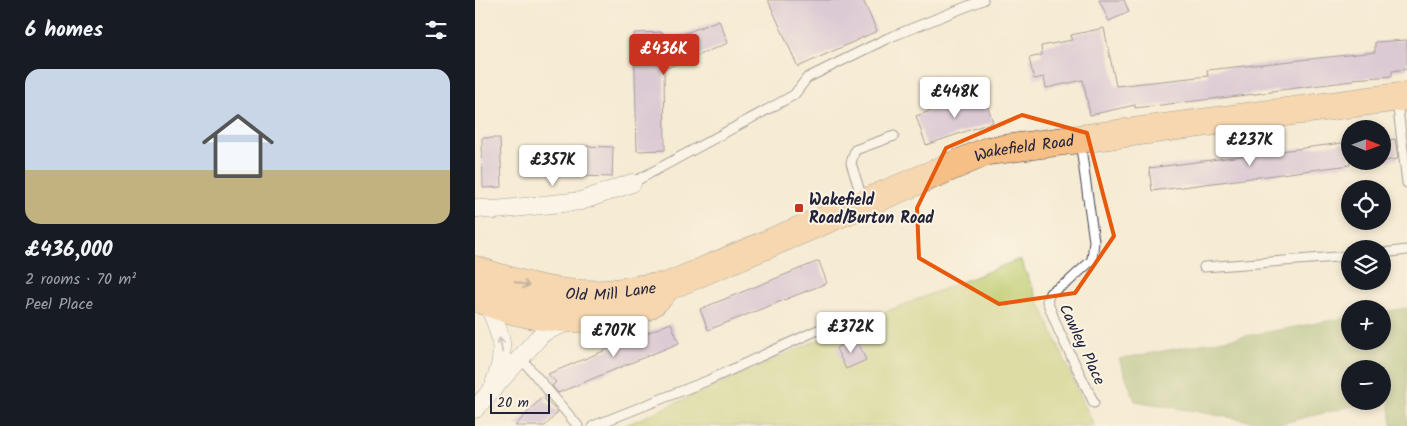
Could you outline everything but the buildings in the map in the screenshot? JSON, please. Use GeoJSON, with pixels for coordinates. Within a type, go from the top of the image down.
{"type":"FeatureCollection","features":[{"type":"Feature","properties":{"kind":"main road","name":"Wakefield Road"},"geometry":{"type":"LineString","coordinates":[[666,287],[988,151],[1402,97]]}},
{"type":"Feature","properties":{"kind":"main road","name":"Old Mill Lane"},"geometry":{"type":"LineString","coordinates":[[475,270],[558,293],[605,294],[652,286],[666,287]]}},
{"type":"Feature","properties":{"kind":"main road","name":"Old Mill Lane"},"geometry":{"type":"LineString","coordinates":[[481,300],[532,314],[558,319],[576,319],[637,310],[656,300],[666,287]]}},
{"type":"Feature","properties":{"kind":"street"},"geometry":{"type":"LineString","coordinates":[[475,208],[495,210],[581,201],[632,183]]}},
{"type":"Feature","properties":{"kind":"street"},"geometry":{"type":"LineString","coordinates":[[481,300],[499,332],[503,352],[499,372],[492,388]]}},
{"type":"Feature","properties":{"kind":"street"},"geometry":{"type":"LineString","coordinates":[[475,409],[544,332],[576,319]]}},
{"type":"Feature","properties":{"kind":"lane"},"geometry":{"type":"LineString","coordinates":[[632,183],[795,95],[807,78],[887,38],[983,0]]}},
{"type":"Feature","properties":{"kind":"lane"},"geometry":{"type":"LineString","coordinates":[[1402,97],[1407,183]]}},
{"type":"Feature","properties":{"kind":"lane"},"geometry":{"type":"LineString","coordinates":[[863,204],[851,163],[855,150],[893,136]]}},
{"type":"Feature","properties":{"kind":"lane","name":"Cawley Place"},"geometry":{"type":"LineString","coordinates":[[1080,139],[1094,241],[1092,260],[1068,282],[1050,293],[1047,301],[1059,331],[1094,403]]}},
{"type":"Feature","properties":{"kind":"lane"},"geometry":{"type":"LineString","coordinates":[[1391,253],[1407,250]]}},
{"type":"Feature","properties":{"kind":"lane"},"geometry":{"type":"LineString","coordinates":[[1204,266],[1341,257]]}},
{"type":"Feature","properties":{"kind":"lane"},"geometry":{"type":"LineString","coordinates":[[593,426],[709,380],[833,324]]}},
{"type":"Feature","properties":{"kind":"lane"},"geometry":{"type":"LineString","coordinates":[[520,357],[578,426]]}},
{"type":"Feature","properties":{"kind":"highlighted area"},"geometry":{"type":"Polygon","coordinates":[[[1022,115],[1087,133],[1114,236],[1075,293],[999,304],[919,258],[917,208],[946,148],[1022,115]]]}},
{"type":"Feature","properties":{"kind":"green space"},"geometry":{"type":"Polygon","coordinates":[[[1020,259],[1094,426],[624,426],[847,327],[1020,259]]]}},
{"type":"Feature","properties":{"kind":"green space"},"geometry":{"type":"Polygon","coordinates":[[[1407,308],[1407,426],[1392,426],[1391,360],[1341,360],[1341,409],[1274,425],[1135,401],[1119,359],[1341,319],[1341,350],[1391,350],[1391,311],[1407,308]]]}},
{"type":"Feature","properties":{"kind":"place","name":"Wakefield Road/Burton Road"},"geometry":{"type":"Point","coordinates":[799,208]}}]}
